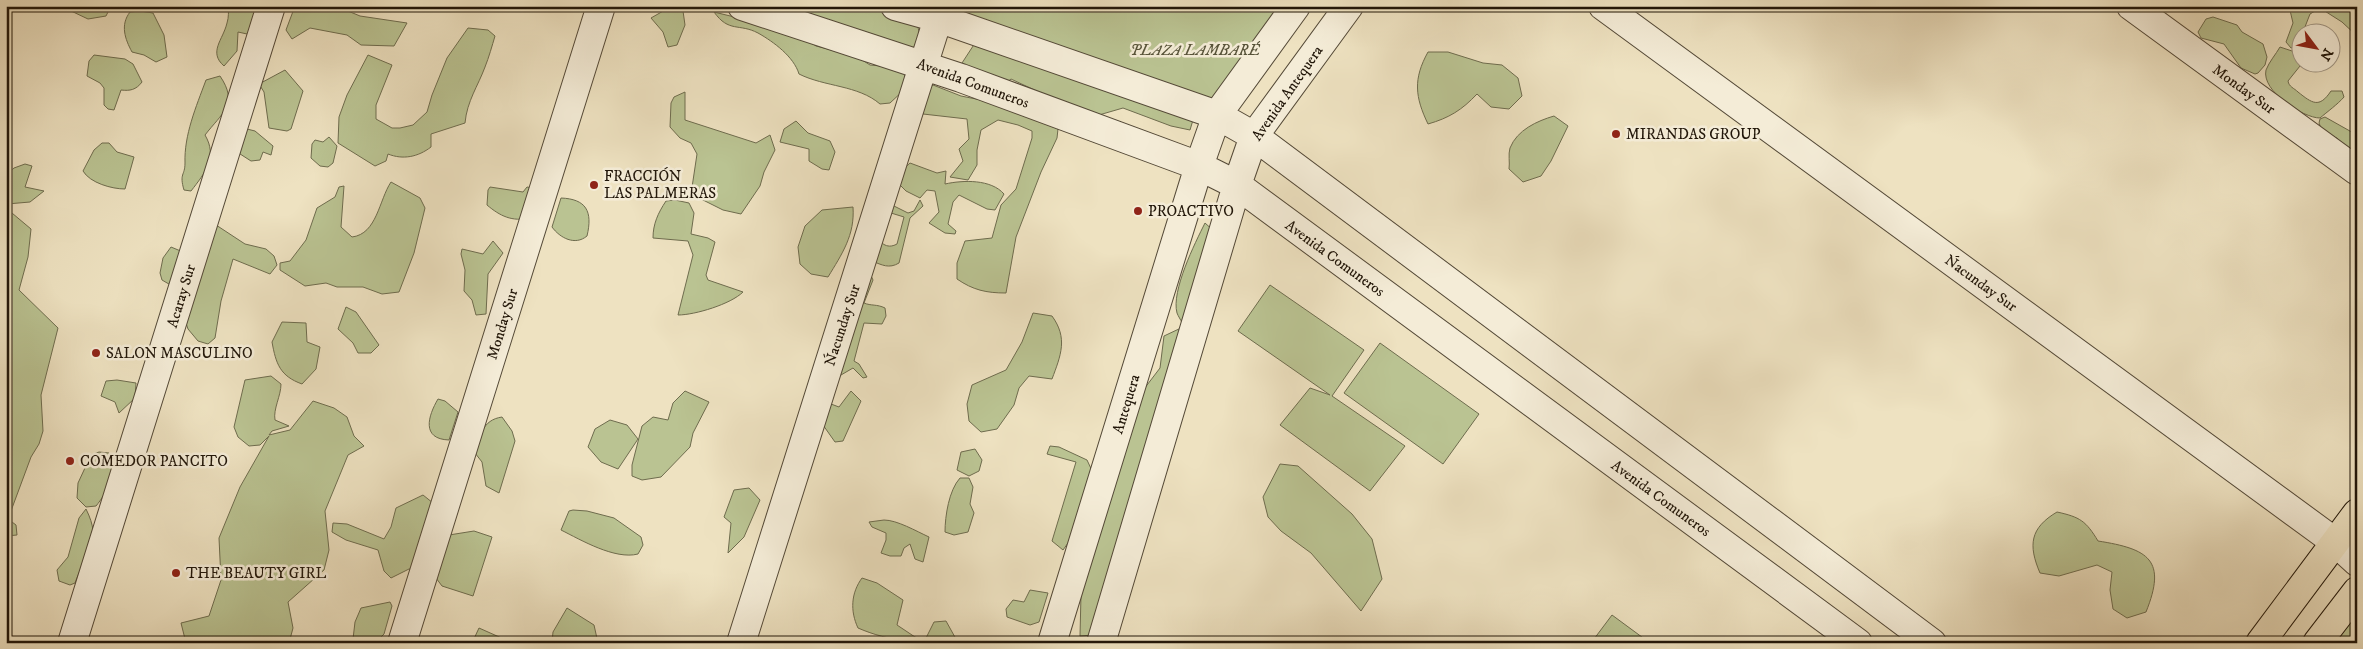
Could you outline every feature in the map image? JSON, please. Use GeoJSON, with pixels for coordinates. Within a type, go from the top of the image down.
{"type":"FeatureCollection","features":[{"type":"Feature","properties":{"kind":"main road"},"geometry":{"type":"LineString","coordinates":[[2260,643],[2357,513]]}},
{"type":"Feature","properties":{"kind":"main road"},"geometry":{"type":"LineString","coordinates":[[2317,643],[2357,591]]}},
{"type":"Feature","properties":{"kind":"street","name":"Acaray Sur"},"geometry":{"type":"LineString","coordinates":[[72,643],[271,6]]}},
{"type":"Feature","properties":{"kind":"street","name":"Monday Sur"},"geometry":{"type":"LineString","coordinates":[[402,643],[601,6]]}},
{"type":"Feature","properties":{"kind":"street","name":"Avenida Comuneros"},"geometry":{"type":"LineString","coordinates":[[742,6],[924,65],[1199,166],[1237,185],[1858,643]]}},
{"type":"Feature","properties":{"kind":"street"},"geometry":{"type":"LineString","coordinates":[[895,6],[940,12],[1217,115],[1254,136],[1932,643]]}},
{"type":"Feature","properties":{"kind":"street"},"geometry":{"type":"LineString","coordinates":[[1199,166],[1217,115],[1296,6]]}},
{"type":"Feature","properties":{"kind":"street","name":"Avenida Antequera"},"geometry":{"type":"LineString","coordinates":[[1237,185],[1254,136],[1349,6]]}},
{"type":"Feature","properties":{"kind":"street","name":"Ńacunday Sur"},"geometry":{"type":"LineString","coordinates":[[1603,6],[2335,542],[2357,562]]}},
{"type":"Feature","properties":{"kind":"street","name":"Monday Sur"},"geometry":{"type":"LineString","coordinates":[[2131,6],[2357,171]]}},
{"type":"Feature","properties":{"kind":"street","name":"Ńacunday Sur"},"geometry":{"type":"LineString","coordinates":[[741,643],[940,12]]}},
{"type":"Feature","properties":{"kind":"street","name":"Antequera"},"geometry":{"type":"LineString","coordinates":[[1052,643],[1199,166]]}},
{"type":"Feature","properties":{"kind":"street"},"geometry":{"type":"LineString","coordinates":[[1101,643],[1237,185]]}},
{"type":"Feature","properties":{"kind":"green space"},"geometry":{"type":"Polygon","coordinates":[[[53,6],[107,6],[109,10],[106,16],[88,19],[69,10],[53,6]]]}},
{"type":"Feature","properties":{"kind":"green space"},"geometry":{"type":"Polygon","coordinates":[[[229,6],[277,6],[256,36],[238,32],[237,51],[224,66],[219,61],[217,51],[228,21],[229,6]]]}},
{"type":"Feature","properties":{"kind":"green space"},"geometry":{"type":"Polygon","coordinates":[[[295,6],[336,6],[360,16],[407,23],[394,46],[361,45],[347,35],[310,28],[292,39],[286,30],[295,6]]]}},
{"type":"Feature","properties":{"kind":"green space"},"geometry":{"type":"Polygon","coordinates":[[[759,6],[905,6],[915,18],[920,44],[905,65],[904,90],[890,103],[880,104],[862,93],[799,74],[793,62],[783,50],[758,33],[725,23],[714,12],[795,32],[816,46],[856,56],[870,65],[881,66],[759,6]]]}},
{"type":"Feature","properties":{"kind":"green space","name":"PLAZA LAMBARÉ"},"geometry":{"type":"Polygon","coordinates":[[[950,6],[1284,6],[1214,102],[949,10],[950,6]]]}},
{"type":"Feature","properties":{"kind":"green space"},"geometry":{"type":"Polygon","coordinates":[[[2289,6],[2357,6],[2357,36],[2342,22],[2320,8],[2310,14],[2307,22],[2293,22],[2289,6]]]}},
{"type":"Feature","properties":{"kind":"green space"},"geometry":{"type":"Polygon","coordinates":[[[665,10],[683,11],[685,25],[677,45],[668,47],[663,32],[651,18],[665,10]]]}},
{"type":"Feature","properties":{"kind":"green space"},"geometry":{"type":"Polygon","coordinates":[[[130,12],[153,13],[164,35],[167,57],[156,62],[144,55],[132,52],[127,42],[124,27],[127,17],[130,12]]]}},
{"type":"Feature","properties":{"kind":"green space"},"geometry":{"type":"Polygon","coordinates":[[[2213,17],[2237,25],[2242,32],[2263,44],[2267,57],[2265,65],[2258,73],[2255,74],[2241,68],[2224,44],[2201,38],[2198,32],[2206,19],[2213,17]]]}},
{"type":"Feature","properties":{"kind":"green space"},"geometry":{"type":"Polygon","coordinates":[[[468,28],[488,30],[495,36],[470,101],[465,123],[431,134],[431,147],[421,153],[405,157],[388,154],[386,161],[375,166],[338,143],[339,117],[347,95],[368,55],[392,65],[376,105],[376,119],[392,128],[413,125],[427,112],[447,58],[468,28]]]}},
{"type":"Feature","properties":{"kind":"green space"},"geometry":{"type":"Polygon","coordinates":[[[2290,31],[2290,47],[2286,42],[2290,31]]]}},
{"type":"Feature","properties":{"kind":"green space"},"geometry":{"type":"Polygon","coordinates":[[[975,43],[1193,120],[1190,130],[1171,126],[1123,108],[1092,117],[1011,79],[996,91],[961,78],[962,63],[975,43]]]}},
{"type":"Feature","properties":{"kind":"green space"},"geometry":{"type":"Polygon","coordinates":[[[2280,47],[2290,50],[2290,72],[2295,72],[2288,81],[2291,86],[2311,101],[2319,102],[2323,100],[2331,91],[2342,91],[2344,97],[2320,118],[2304,113],[2285,102],[2270,86],[2266,78],[2266,70],[2280,47]]]}},
{"type":"Feature","properties":{"kind":"green space"},"geometry":{"type":"Polygon","coordinates":[[[1428,52],[1448,52],[1483,63],[1502,65],[1518,78],[1522,96],[1509,109],[1491,107],[1477,94],[1455,113],[1428,124],[1420,105],[1418,80],[1428,52]]]}},
{"type":"Feature","properties":{"kind":"green space"},"geometry":{"type":"Polygon","coordinates":[[[94,55],[125,59],[133,64],[142,82],[133,89],[121,90],[114,110],[108,109],[104,105],[104,88],[100,83],[87,76],[89,61],[94,55]]]}},
{"type":"Feature","properties":{"kind":"green space"},"geometry":{"type":"Polygon","coordinates":[[[285,70],[303,91],[291,129],[287,131],[269,128],[264,92],[259,84],[285,70]]]}},
{"type":"Feature","properties":{"kind":"green space"},"geometry":{"type":"Polygon","coordinates":[[[220,76],[228,94],[226,108],[205,135],[209,143],[210,158],[205,171],[191,191],[184,190],[182,177],[185,167],[186,142],[191,121],[206,80],[220,76]]]}},
{"type":"Feature","properties":{"kind":"green space"},"geometry":{"type":"Polygon","coordinates":[[[933,85],[961,96],[996,103],[1058,129],[1057,138],[1041,172],[1016,237],[1006,293],[980,290],[963,283],[957,279],[957,263],[965,241],[992,238],[1001,205],[1016,189],[1032,138],[1032,131],[998,120],[981,130],[977,150],[977,165],[968,180],[950,177],[963,161],[959,149],[969,139],[967,119],[923,114],[922,97],[933,85]]]}},
{"type":"Feature","properties":{"kind":"green space"},"geometry":{"type":"Polygon","coordinates":[[[685,92],[685,120],[756,143],[770,135],[775,150],[764,172],[760,186],[741,214],[723,210],[691,194],[697,154],[691,143],[680,138],[670,127],[671,103],[674,97],[685,92]]]}},
{"type":"Feature","properties":{"kind":"green space"},"geometry":{"type":"Polygon","coordinates":[[[1554,116],[1568,126],[1551,161],[1541,176],[1523,182],[1509,169],[1510,148],[1517,136],[1528,127],[1554,116]]]}},
{"type":"Feature","properties":{"kind":"green space"},"geometry":{"type":"Polygon","coordinates":[[[2325,117],[2357,135],[2357,150],[2351,152],[2337,138],[2323,133],[2319,123],[2320,119],[2325,117]]]}},
{"type":"Feature","properties":{"kind":"green space"},"geometry":{"type":"Polygon","coordinates":[[[796,121],[808,133],[830,141],[835,152],[829,170],[822,169],[809,161],[809,149],[780,142],[784,129],[796,121]]]}},
{"type":"Feature","properties":{"kind":"green space"},"geometry":{"type":"Polygon","coordinates":[[[247,129],[255,131],[273,146],[271,155],[263,152],[260,160],[251,161],[237,152],[247,129]]]}},
{"type":"Feature","properties":{"kind":"green space"},"geometry":{"type":"Polygon","coordinates":[[[329,137],[337,146],[333,163],[328,167],[320,166],[311,158],[312,144],[315,140],[323,142],[329,137]]]}},
{"type":"Feature","properties":{"kind":"green space"},"geometry":{"type":"Polygon","coordinates":[[[102,143],[109,143],[117,152],[134,157],[125,189],[114,188],[96,182],[83,171],[94,150],[102,143]]]}},
{"type":"Feature","properties":{"kind":"green space"},"geometry":{"type":"Polygon","coordinates":[[[910,163],[937,173],[946,171],[945,184],[968,181],[984,183],[1004,194],[995,210],[987,209],[959,195],[953,202],[948,224],[956,231],[955,234],[945,233],[929,223],[939,212],[935,191],[927,190],[920,198],[906,191],[899,184],[899,173],[910,163]]]}},
{"type":"Feature","properties":{"kind":"green space"},"geometry":{"type":"Polygon","coordinates":[[[25,164],[32,166],[25,187],[44,191],[30,202],[7,204],[6,175],[14,168],[25,164]]]}},
{"type":"Feature","properties":{"kind":"green space"},"geometry":{"type":"Polygon","coordinates":[[[391,182],[420,198],[425,208],[414,253],[399,292],[382,294],[363,287],[337,287],[326,283],[305,286],[280,270],[280,263],[290,261],[306,240],[317,208],[335,197],[339,187],[344,186],[341,227],[352,237],[360,235],[372,223],[391,182]]]}},
{"type":"Feature","properties":{"kind":"green space"},"geometry":{"type":"Polygon","coordinates":[[[490,187],[523,192],[527,187],[544,190],[530,218],[512,219],[487,205],[490,187]]]}},
{"type":"Feature","properties":{"kind":"green space"},"geometry":{"type":"Polygon","coordinates":[[[561,198],[576,201],[586,208],[589,227],[587,236],[582,239],[573,240],[563,237],[552,227],[561,198]]]}},
{"type":"Feature","properties":{"kind":"green space"},"geometry":{"type":"Polygon","coordinates":[[[675,200],[689,203],[694,213],[691,234],[708,238],[715,242],[706,275],[708,280],[743,292],[730,301],[685,315],[678,315],[693,255],[688,241],[653,238],[655,223],[663,205],[666,201],[675,200]]]}},
{"type":"Feature","properties":{"kind":"green space"},"geometry":{"type":"Polygon","coordinates":[[[920,200],[923,206],[910,218],[899,263],[889,266],[872,261],[874,234],[886,246],[897,244],[904,217],[891,213],[884,236],[881,239],[890,204],[908,213],[914,211],[920,200]]]}},
{"type":"Feature","properties":{"kind":"green space"},"geometry":{"type":"Polygon","coordinates":[[[853,207],[850,235],[843,252],[828,277],[811,274],[800,264],[798,247],[805,226],[822,210],[853,207]]]}},
{"type":"Feature","properties":{"kind":"green space"},"geometry":{"type":"Polygon","coordinates":[[[6,208],[31,229],[28,257],[19,290],[58,328],[41,395],[43,431],[39,444],[31,457],[8,519],[16,525],[17,535],[6,536],[6,208]]]}},
{"type":"Feature","properties":{"kind":"green space"},"geometry":{"type":"Polygon","coordinates":[[[213,223],[245,244],[266,249],[274,256],[277,265],[270,274],[233,259],[221,301],[215,338],[208,344],[198,341],[188,329],[174,287],[162,280],[160,273],[163,258],[171,247],[183,252],[213,223]]]}},
{"type":"Feature","properties":{"kind":"green space"},"geometry":{"type":"Polygon","coordinates":[[[1205,223],[1215,232],[1182,323],[1177,313],[1177,292],[1185,267],[1205,223]]]}},
{"type":"Feature","properties":{"kind":"green space"},"geometry":{"type":"Polygon","coordinates":[[[493,241],[503,253],[488,274],[486,314],[476,315],[472,300],[464,291],[465,270],[461,254],[462,249],[483,254],[493,241]]]}},
{"type":"Feature","properties":{"kind":"green space"},"geometry":{"type":"Polygon","coordinates":[[[869,271],[873,280],[864,303],[885,308],[886,316],[882,324],[864,323],[854,361],[859,364],[867,377],[863,378],[853,368],[841,375],[837,372],[869,271]]]}},
{"type":"Feature","properties":{"kind":"green space"},"geometry":{"type":"Polygon","coordinates":[[[1270,285],[1364,350],[1332,396],[1405,446],[1370,491],[1280,425],[1310,388],[1330,395],[1238,331],[1270,285]]]}},
{"type":"Feature","properties":{"kind":"green space"},"geometry":{"type":"Polygon","coordinates":[[[346,307],[356,312],[379,345],[371,353],[358,353],[353,343],[338,329],[346,307]]]}},
{"type":"Feature","properties":{"kind":"green space"},"geometry":{"type":"Polygon","coordinates":[[[1033,313],[1052,316],[1060,332],[1060,354],[1052,379],[1029,376],[1019,388],[1014,405],[997,429],[981,432],[969,421],[967,404],[972,385],[1006,370],[1022,342],[1033,313]]]}},
{"type":"Feature","properties":{"kind":"green space"},"geometry":{"type":"Polygon","coordinates":[[[282,322],[306,323],[307,342],[320,347],[316,369],[302,384],[284,373],[275,357],[272,342],[282,322]]]}},
{"type":"Feature","properties":{"kind":"green space"},"geometry":{"type":"Polygon","coordinates":[[[1181,328],[1093,635],[1080,636],[1081,594],[1144,389],[1160,368],[1164,336],[1181,328]]]}},
{"type":"Feature","properties":{"kind":"green space"},"geometry":{"type":"Polygon","coordinates":[[[1380,343],[1479,414],[1443,464],[1344,393],[1380,343]]]}},
{"type":"Feature","properties":{"kind":"green space"},"geometry":{"type":"Polygon","coordinates":[[[271,376],[281,384],[275,420],[289,426],[272,431],[269,435],[290,430],[313,401],[334,408],[347,417],[354,436],[364,446],[348,455],[325,511],[329,550],[324,570],[288,602],[293,628],[289,643],[186,643],[181,623],[209,616],[221,580],[219,538],[240,487],[269,436],[260,445],[249,446],[238,437],[234,427],[245,380],[271,376]]]}},
{"type":"Feature","properties":{"kind":"green space"},"geometry":{"type":"Polygon","coordinates":[[[117,380],[136,383],[135,398],[119,413],[115,402],[101,396],[106,381],[117,380]]]}},
{"type":"Feature","properties":{"kind":"green space"},"geometry":{"type":"Polygon","coordinates":[[[685,391],[709,402],[693,433],[690,447],[661,477],[642,480],[632,476],[632,465],[642,426],[653,417],[668,420],[673,403],[685,391]]]}},
{"type":"Feature","properties":{"kind":"green space"},"geometry":{"type":"Polygon","coordinates":[[[851,391],[861,401],[843,441],[835,442],[823,425],[825,405],[831,404],[839,407],[851,391]]]}},
{"type":"Feature","properties":{"kind":"green space"},"geometry":{"type":"Polygon","coordinates":[[[438,399],[445,401],[458,412],[449,440],[434,436],[429,426],[432,412],[438,399]]]}},
{"type":"Feature","properties":{"kind":"green space"},"geometry":{"type":"Polygon","coordinates":[[[502,417],[512,431],[515,441],[499,493],[486,486],[482,462],[475,453],[480,435],[486,425],[502,417]]]}},
{"type":"Feature","properties":{"kind":"green space"},"geometry":{"type":"Polygon","coordinates":[[[610,420],[627,425],[638,439],[618,469],[601,462],[588,447],[595,429],[610,420]]]}},
{"type":"Feature","properties":{"kind":"green space"},"geometry":{"type":"Polygon","coordinates":[[[1050,446],[1059,447],[1087,460],[1094,475],[1081,525],[1063,550],[1052,541],[1076,462],[1047,454],[1050,446]]]}},
{"type":"Feature","properties":{"kind":"green space"},"geometry":{"type":"Polygon","coordinates":[[[975,449],[982,460],[979,471],[969,476],[957,470],[961,452],[975,449]]]}},
{"type":"Feature","properties":{"kind":"green space"},"geometry":{"type":"Polygon","coordinates":[[[99,452],[109,453],[113,459],[113,473],[108,488],[96,506],[86,507],[77,498],[78,483],[91,455],[99,452]]]}},
{"type":"Feature","properties":{"kind":"green space"},"geometry":{"type":"Polygon","coordinates":[[[1280,464],[1298,466],[1352,514],[1372,539],[1382,579],[1361,611],[1311,553],[1281,531],[1268,517],[1263,497],[1280,464]]]}},
{"type":"Feature","properties":{"kind":"green space"},"geometry":{"type":"Polygon","coordinates":[[[960,478],[969,478],[973,487],[970,504],[974,513],[968,532],[954,535],[945,532],[946,519],[950,496],[960,478]]]}},
{"type":"Feature","properties":{"kind":"green space"},"geometry":{"type":"Polygon","coordinates":[[[749,488],[760,500],[744,537],[728,553],[731,523],[724,517],[734,490],[749,488]]]}},
{"type":"Feature","properties":{"kind":"green space"},"geometry":{"type":"Polygon","coordinates":[[[423,495],[438,507],[425,570],[409,569],[391,578],[384,571],[378,550],[346,540],[332,532],[333,523],[347,524],[384,539],[391,527],[396,508],[423,495]]]}},
{"type":"Feature","properties":{"kind":"green space"},"geometry":{"type":"Polygon","coordinates":[[[86,509],[91,521],[93,539],[75,583],[70,585],[59,581],[57,570],[68,557],[79,518],[86,509]]]}},
{"type":"Feature","properties":{"kind":"green space"},"geometry":{"type":"Polygon","coordinates":[[[569,511],[587,511],[614,518],[641,537],[643,545],[638,554],[629,555],[609,552],[561,530],[569,511]]]}},
{"type":"Feature","properties":{"kind":"green space"},"geometry":{"type":"Polygon","coordinates":[[[2057,512],[2082,521],[2098,541],[2130,548],[2141,553],[2149,560],[2155,580],[2146,612],[2127,618],[2113,609],[2110,590],[2112,572],[2097,565],[2059,576],[2040,573],[2034,554],[2034,538],[2041,524],[2057,512]]]}},
{"type":"Feature","properties":{"kind":"green space"},"geometry":{"type":"Polygon","coordinates":[[[884,520],[901,524],[929,537],[923,562],[915,559],[910,544],[904,548],[901,556],[890,556],[881,553],[886,540],[886,533],[872,527],[869,522],[884,520]]]}},
{"type":"Feature","properties":{"kind":"green space"},"geometry":{"type":"Polygon","coordinates":[[[474,531],[492,537],[473,596],[442,586],[436,578],[449,535],[474,531]]]}},
{"type":"Feature","properties":{"kind":"green space"},"geometry":{"type":"Polygon","coordinates":[[[862,578],[877,583],[903,600],[897,625],[915,637],[925,640],[934,622],[946,621],[956,639],[955,643],[905,641],[870,633],[858,628],[855,622],[853,602],[858,584],[862,578]]]}},
{"type":"Feature","properties":{"kind":"green space"},"geometry":{"type":"Polygon","coordinates":[[[1030,590],[1048,593],[1039,622],[1030,625],[1007,617],[1006,609],[1013,600],[1024,602],[1030,590]]]}},
{"type":"Feature","properties":{"kind":"green space"},"geometry":{"type":"Polygon","coordinates":[[[390,602],[392,606],[384,634],[375,643],[356,643],[353,639],[355,622],[361,608],[390,602]]]}},
{"type":"Feature","properties":{"kind":"green space"},"geometry":{"type":"Polygon","coordinates":[[[2357,603],[2357,643],[2327,643],[2357,603]]]}},
{"type":"Feature","properties":{"kind":"green space"},"geometry":{"type":"Polygon","coordinates":[[[567,608],[594,625],[598,643],[550,643],[552,642],[553,632],[567,608]]]}},
{"type":"Feature","properties":{"kind":"green space"},"geometry":{"type":"Polygon","coordinates":[[[1612,615],[1650,643],[1591,643],[1612,615]]]}},
{"type":"Feature","properties":{"kind":"green space"},"geometry":{"type":"Polygon","coordinates":[[[479,628],[506,640],[520,643],[472,643],[479,628]]]}},
{"type":"Feature","properties":{"kind":"place","name":"MIRANDAS GROUP"},"geometry":{"type":"Point","coordinates":[1616,134]}},
{"type":"Feature","properties":{"kind":"place","name":"FRACCIÓN LAS PALMERAS"},"geometry":{"type":"Point","coordinates":[594,185]}},
{"type":"Feature","properties":{"kind":"place","name":"PROACTIVO"},"geometry":{"type":"Point","coordinates":[1138,211]}},
{"type":"Feature","properties":{"kind":"place","name":"SALON MASCULINO"},"geometry":{"type":"Point","coordinates":[96,353]}},
{"type":"Feature","properties":{"kind":"place","name":"COMEDOR PANCITO"},"geometry":{"type":"Point","coordinates":[70,461]}},
{"type":"Feature","properties":{"kind":"place","name":"THE BEAUTY GIRL"},"geometry":{"type":"Point","coordinates":[176,573]}}]}
